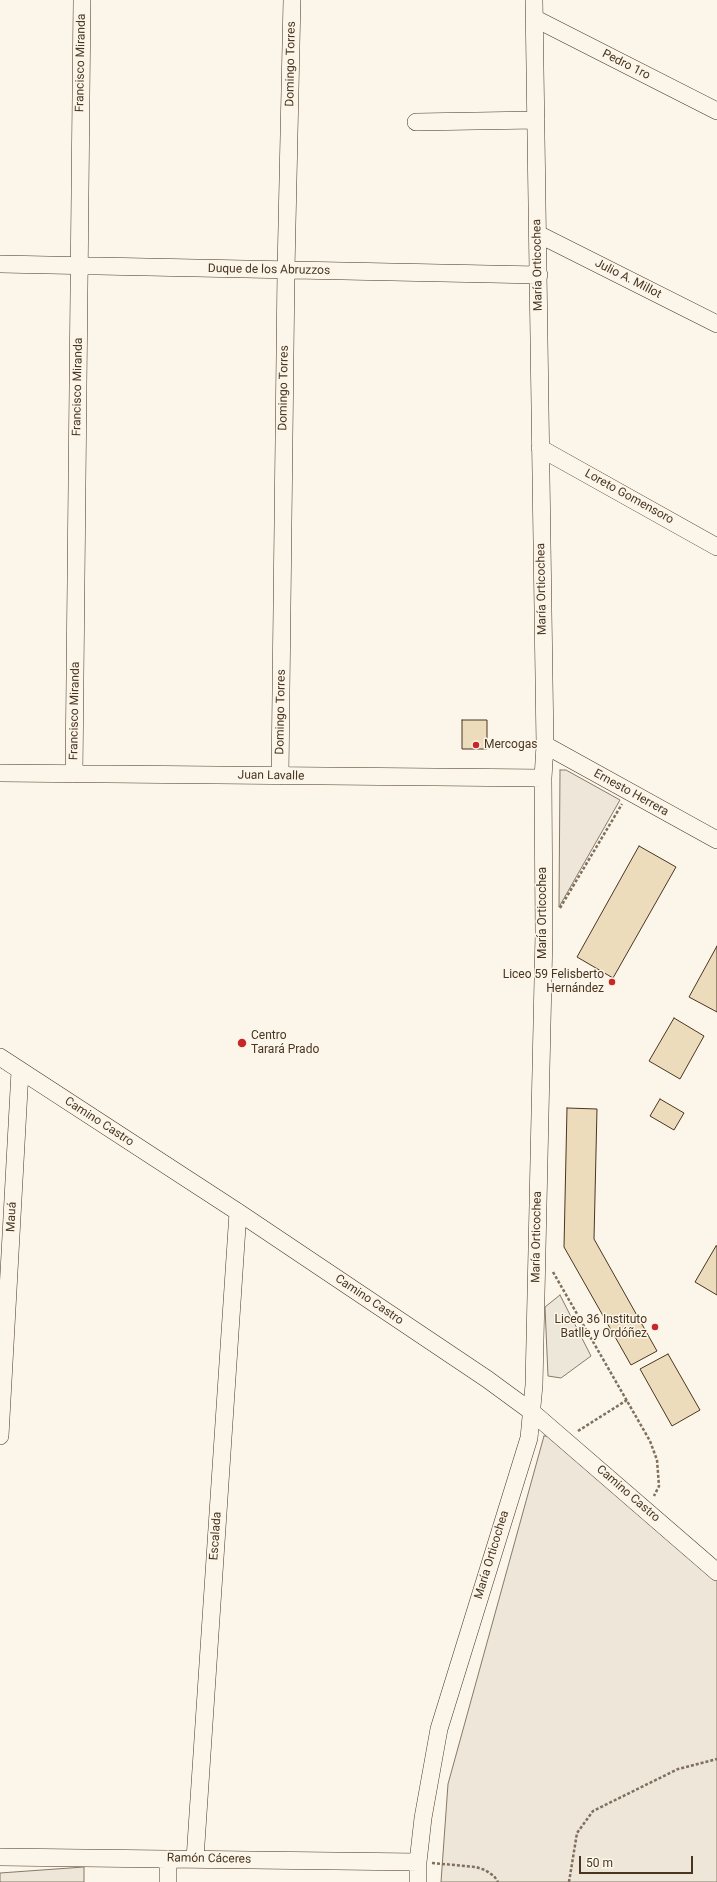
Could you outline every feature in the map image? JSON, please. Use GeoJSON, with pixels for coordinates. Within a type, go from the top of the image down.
{"type":"FeatureCollection","features":[{"type":"Feature","properties":{"kind":"street","name":"Francisco Miranda"},"geometry":{"type":"LineString","coordinates":[[74,774],[82,0]]}},
{"type":"Feature","properties":{"kind":"street","name":"Domingo Torres"},"geometry":{"type":"LineString","coordinates":[[280,776],[286,270],[292,0]]}},
{"type":"Feature","properties":{"kind":"street","name":"María Orticochea"},"geometry":{"type":"LineString","coordinates":[[418,1882],[418,1862],[428,1782],[439,1728],[528,1438],[534,1385],[544,934],[543,778],[545,745],[534,0]]}},
{"type":"Feature","properties":{"kind":"street","name":"Pedro 1ro"},"geometry":{"type":"LineString","coordinates":[[534,18],[717,111]]}},
{"type":"Feature","properties":{"kind":"street"},"geometry":{"type":"LineString","coordinates":[[416,122],[536,120]]}},
{"type":"Feature","properties":{"kind":"street","name":"Julio A. Millot"},"geometry":{"type":"LineString","coordinates":[[538,234],[717,324]]}},
{"type":"Feature","properties":{"kind":"street","name":"Duque de los Abruzzos"},"geometry":{"type":"LineString","coordinates":[[0,264],[539,275]]}},
{"type":"Feature","properties":{"kind":"street","name":"Loreto Gomensoro"},"geometry":{"type":"LineString","coordinates":[[540,448],[717,546]]}},
{"type":"Feature","properties":{"kind":"street","name":"Ernesto Herrera"},"geometry":{"type":"LineString","coordinates":[[545,745],[717,840]]}},
{"type":"Feature","properties":{"kind":"street","name":"Juan Lavalle"},"geometry":{"type":"LineString","coordinates":[[0,773],[543,778]]}},
{"type":"Feature","properties":{"kind":"street","name":"Camino Castro"},"geometry":{"type":"LineString","coordinates":[[0,1057],[238,1212],[487,1379],[532,1412],[717,1572]]}},
{"type":"Feature","properties":{"kind":"street","name":"Mauá"},"geometry":{"type":"LineString","coordinates":[[0,1436],[20,1070]]}},
{"type":"Feature","properties":{"kind":"street","name":"Escalada"},"geometry":{"type":"LineString","coordinates":[[195,1859],[238,1212]]}},
{"type":"Feature","properties":{"kind":"street","name":"Ramón Cáceres"},"geometry":{"type":"LineString","coordinates":[[0,1857],[418,1862]]}},
{"type":"Feature","properties":{"kind":"street"},"geometry":{"type":"LineString","coordinates":[[168,1859],[168,1882]]}},
{"type":"Feature","properties":{"kind":"path"},"geometry":{"type":"LineString","coordinates":[[544,934],[630,792]]}},
{"type":"Feature","properties":{"kind":"path"},"geometry":{"type":"LineString","coordinates":[[536,1259],[554,1273],[650,1441],[658,1460],[659,1486],[648,1512]]}},
{"type":"Feature","properties":{"kind":"path"},"geometry":{"type":"LineString","coordinates":[[564,1440],[627,1400]]}},
{"type":"Feature","properties":{"kind":"path"},"geometry":{"type":"LineString","coordinates":[[569,1882],[577,1833],[593,1811],[678,1769],[717,1760]]}},
{"type":"Feature","properties":{"kind":"path"},"geometry":{"type":"LineString","coordinates":[[418,1862],[476,1867],[486,1870],[494,1876],[498,1882]]}},
{"type":"Feature","properties":{"kind":"shaded area"},"geometry":{"type":"Polygon","coordinates":[[[560,770],[566,770],[620,800],[559,907],[560,770]]]}},
{"type":"Feature","properties":{"kind":"shaded area"},"geometry":{"type":"Polygon","coordinates":[[[560,1295],[591,1356],[561,1378],[548,1376],[545,1307],[560,1295]]]}},
{"type":"Feature","properties":{"kind":"shaded area"},"geometry":{"type":"Polygon","coordinates":[[[544,1436],[553,1436],[717,1581],[717,1882],[441,1882],[448,1784],[544,1436]]]}},
{"type":"Feature","properties":{"kind":"shaded area"},"geometry":{"type":"Polygon","coordinates":[[[84,1867],[84,1882],[0,1882],[0,1873],[84,1867]]]}},
{"type":"Feature","properties":{"kind":"building"},"geometry":{"type":"Polygon","coordinates":[[[462,720],[487,720],[487,749],[462,749],[462,720]]]}},
{"type":"Feature","properties":{"kind":"building"},"geometry":{"type":"Polygon","coordinates":[[[639,846],[676,867],[613,978],[577,957],[639,846]]]}},
{"type":"Feature","properties":{"kind":"building"},"geometry":{"type":"Polygon","coordinates":[[[717,946],[717,1012],[689,997],[717,946]]]}},
{"type":"Feature","properties":{"kind":"building"},"geometry":{"type":"Polygon","coordinates":[[[674,1018],[704,1036],[680,1079],[649,1061],[674,1018]]]}},
{"type":"Feature","properties":{"kind":"building"},"geometry":{"type":"Polygon","coordinates":[[[660,1099],[684,1113],[674,1130],[650,1116],[660,1099]]]}},
{"type":"Feature","properties":{"kind":"building"},"geometry":{"type":"Polygon","coordinates":[[[567,1108],[597,1109],[594,1239],[657,1351],[631,1365],[564,1247],[567,1108]]]}},
{"type":"Feature","properties":{"kind":"building"},"geometry":{"type":"Polygon","coordinates":[[[717,1246],[717,1295],[695,1282],[717,1246]]]}},
{"type":"Feature","properties":{"kind":"building"},"geometry":{"type":"Polygon","coordinates":[[[668,1354],[700,1410],[672,1426],[640,1369],[668,1354]]]}},
{"type":"Feature","properties":{"kind":"place","name":"Mercogas"},"geometry":{"type":"Point","coordinates":[476,745]}},
{"type":"Feature","properties":{"kind":"place","name":"Liceo 59 Felisberto Hernández"},"geometry":{"type":"Point","coordinates":[612,982]}},
{"type":"Feature","properties":{"kind":"place","name":"Centro Tarará Prado"},"geometry":{"type":"Point","coordinates":[242,1043]}},
{"type":"Feature","properties":{"kind":"place","name":"Liceo 36 Instituto Batlle y Ordóñez"},"geometry":{"type":"Point","coordinates":[655,1327]}}]}
